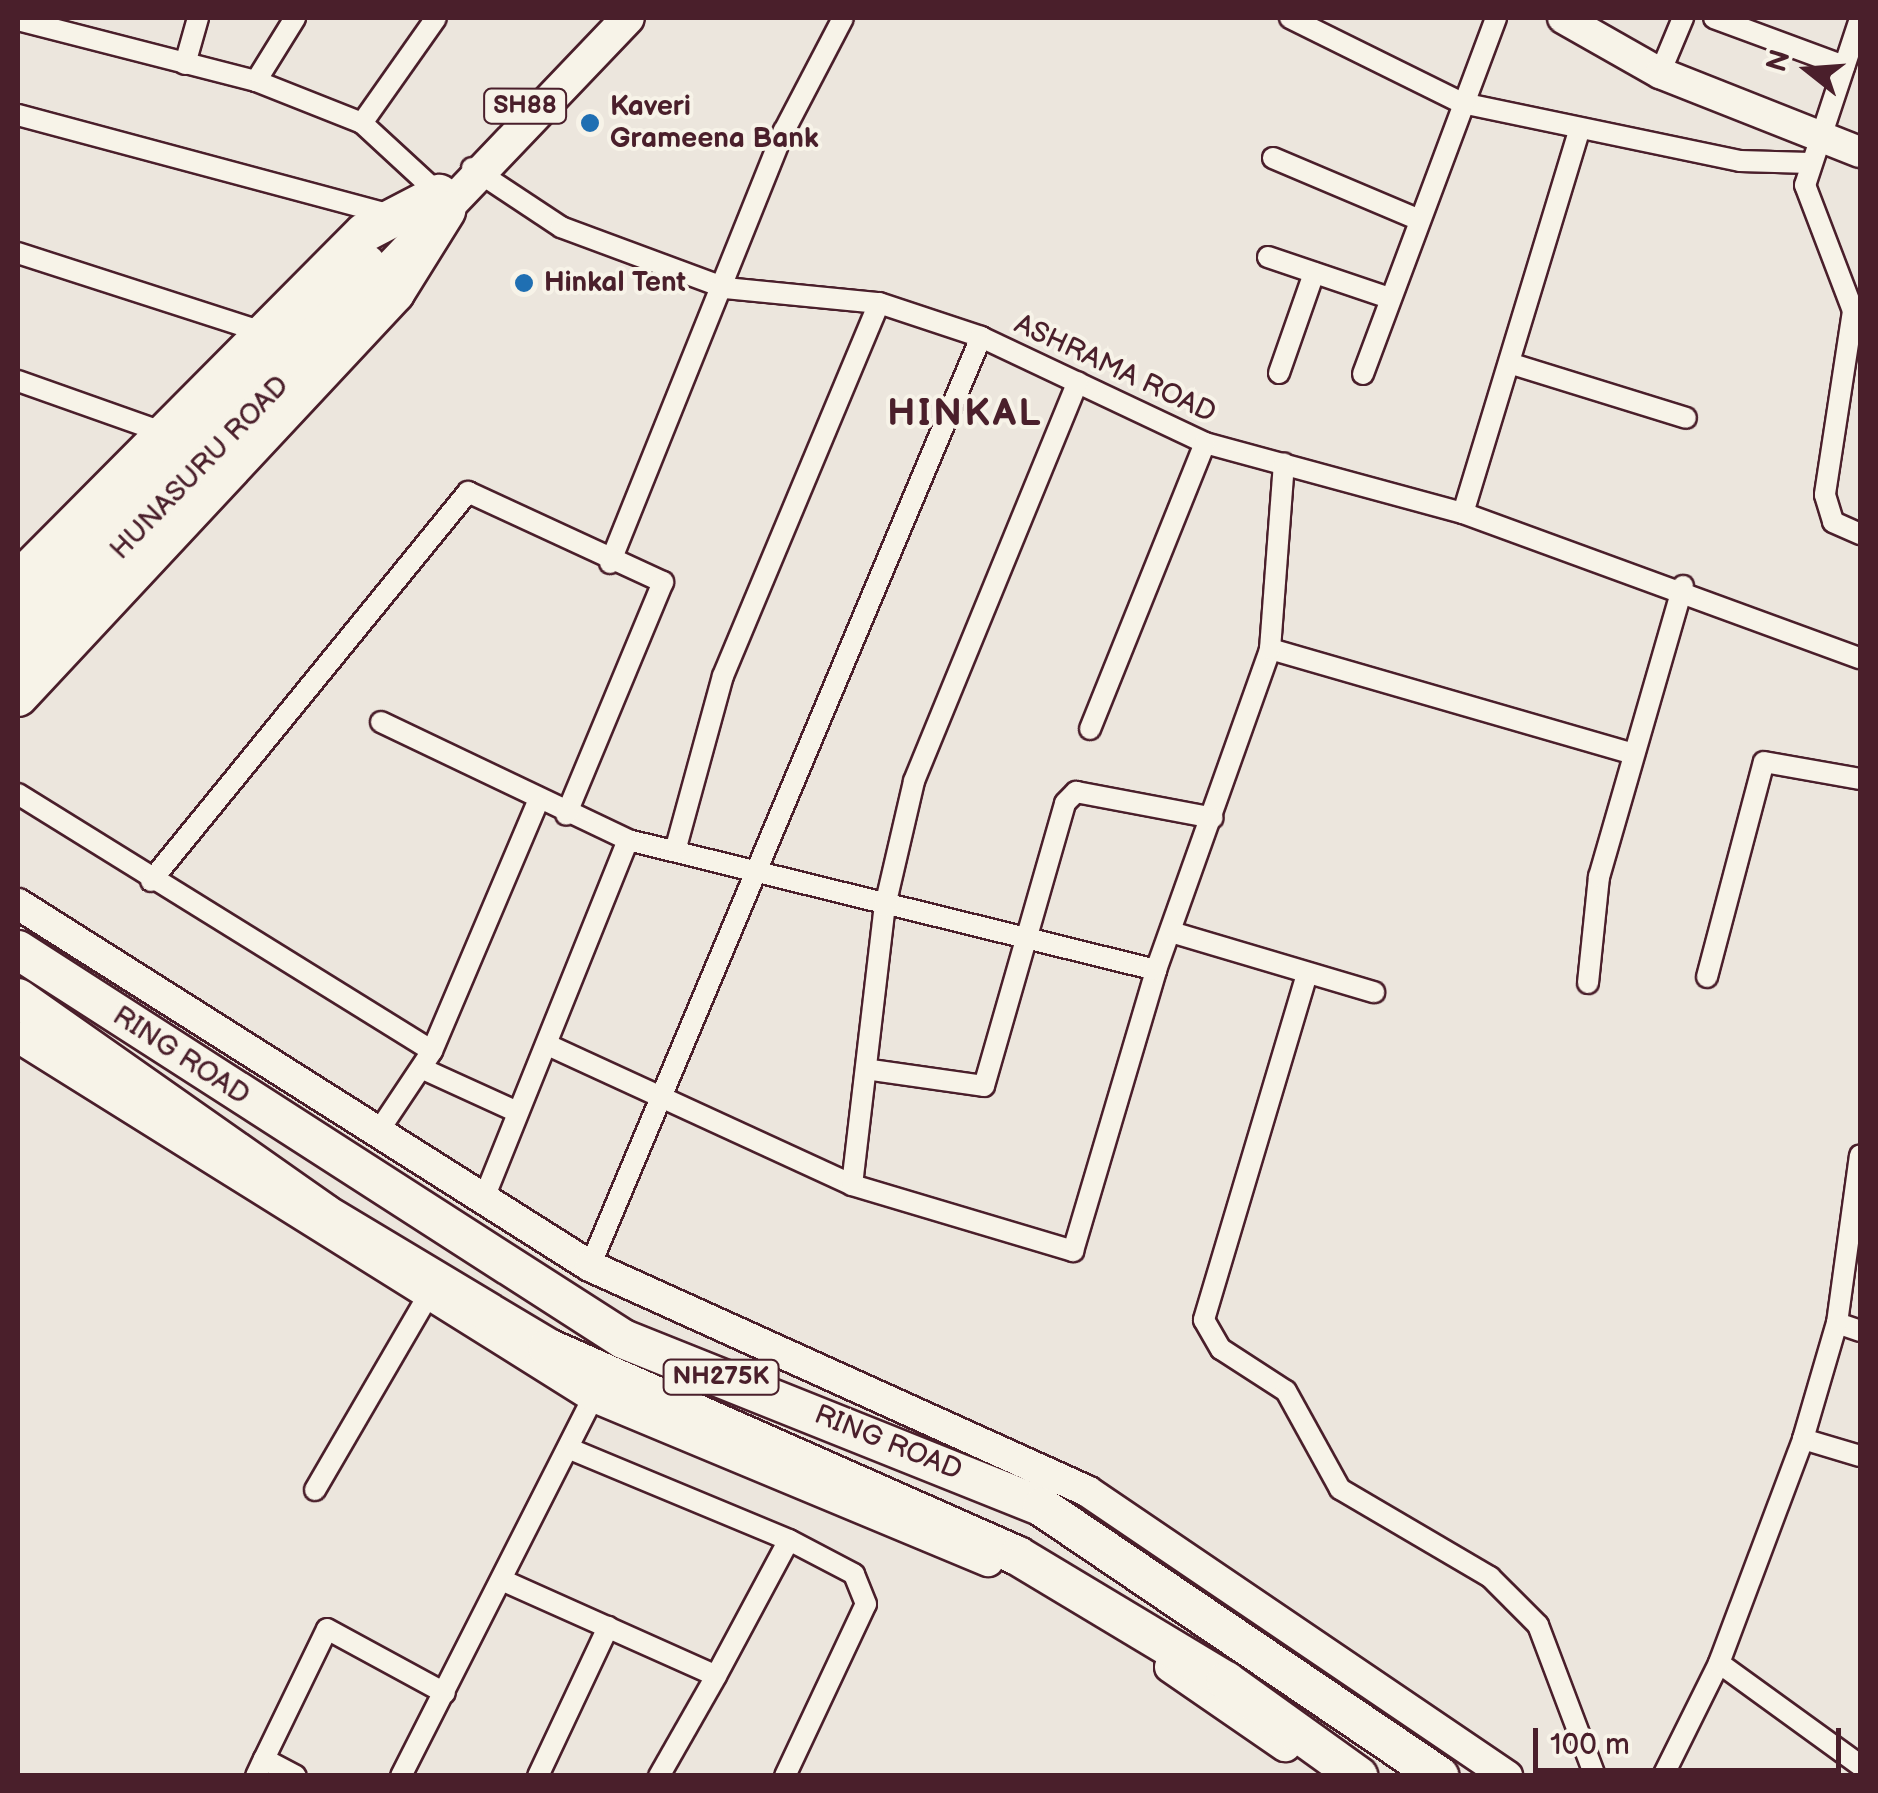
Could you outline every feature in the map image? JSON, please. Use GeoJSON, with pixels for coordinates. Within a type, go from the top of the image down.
{"type":"FeatureCollection","features":[{"type":"Feature","properties":{"kind":"highway"},"geometry":{"type":"LineString","coordinates":[[18,581],[265,332],[420,206]]}},
{"type":"Feature","properties":{"kind":"highway"},"geometry":{"type":"LineString","coordinates":[[18,698],[395,292],[420,206]]}},
{"type":"Feature","properties":{"kind":"highway","name":"RING ROAD"},"geometry":{"type":"LineString","coordinates":[[18,950],[623,1339],[1042,1507],[1439,1776]]}},
{"type":"Feature","properties":{"kind":"highway","name":"RING ROAD"},"geometry":{"type":"LineString","coordinates":[[18,998],[325,1214],[598,1387],[1018,1556],[1226,1682],[1358,1776]]}},
{"type":"Feature","properties":{"kind":"main road","name":"SH88"},"geometry":{"type":"LineString","coordinates":[[474,170],[611,18]]}},
{"type":"Feature","properties":{"kind":"main road"},"geometry":{"type":"LineString","coordinates":[[373,272],[420,206],[474,170],[628,18]]}},
{"type":"Feature","properties":{"kind":"main road","name":"HUNASURU ROAD"},"geometry":{"type":"LineString","coordinates":[[18,620],[373,272]]}},
{"type":"Feature","properties":{"kind":"main road","name":"HUNASURU ROAD"},"geometry":{"type":"LineString","coordinates":[[18,657],[373,272]]}},
{"type":"Feature","properties":{"kind":"street"},"geometry":{"type":"LineString","coordinates":[[185,64],[198,18]]}},
{"type":"Feature","properties":{"kind":"street"},"geometry":{"type":"LineString","coordinates":[[256,81],[295,18]]}},
{"type":"Feature","properties":{"kind":"street"},"geometry":{"type":"LineString","coordinates":[[362,123],[436,18]]}},
{"type":"Feature","properties":{"kind":"street"},"geometry":{"type":"LineString","coordinates":[[610,564],[725,288],[784,131],[843,18]]}},
{"type":"Feature","properties":{"kind":"street"},"geometry":{"type":"LineString","coordinates":[[1290,18],[1462,103],[1740,161],[1814,152],[1860,152]]}},
{"type":"Feature","properties":{"kind":"street"},"geometry":{"type":"LineString","coordinates":[[1363,374],[1416,218],[1496,18]]}},
{"type":"Feature","properties":{"kind":"street"},"geometry":{"type":"LineString","coordinates":[[1562,18],[1814,152]]}},
{"type":"Feature","properties":{"kind":"street"},"geometry":{"type":"LineString","coordinates":[[1660,73],[1683,18]]}},
{"type":"Feature","properties":{"kind":"street"},"geometry":{"type":"LineString","coordinates":[[1714,18],[1844,66]]}},
{"type":"Feature","properties":{"kind":"street"},"geometry":{"type":"LineString","coordinates":[[1860,18],[1805,185],[1854,311],[1825,495],[1833,522],[1860,534]]}},
{"type":"Feature","properties":{"kind":"street"},"geometry":{"type":"LineString","coordinates":[[22,20],[256,81],[362,123],[420,206]]}},
{"type":"Feature","properties":{"kind":"street"},"geometry":{"type":"LineString","coordinates":[[18,115],[420,206]]}},
{"type":"Feature","properties":{"kind":"street"},"geometry":{"type":"LineString","coordinates":[[1462,513],[1512,364],[1579,130]]}},
{"type":"Feature","properties":{"kind":"street"},"geometry":{"type":"LineString","coordinates":[[1273,158],[1416,218]]}},
{"type":"Feature","properties":{"kind":"street","name":"ASHRAMA ROAD"},"geometry":{"type":"LineString","coordinates":[[474,170],[561,226],[725,288],[879,303],[980,336],[1205,443],[1462,513],[1683,586],[1860,658]]}},
{"type":"Feature","properties":{"kind":"street"},"geometry":{"type":"LineString","coordinates":[[18,253],[265,332]]}},
{"type":"Feature","properties":{"kind":"street"},"geometry":{"type":"LineString","coordinates":[[1268,257],[1389,298]]}},
{"type":"Feature","properties":{"kind":"street"},"geometry":{"type":"LineString","coordinates":[[1279,373],[1314,273]]}},
{"type":"Feature","properties":{"kind":"street"},"geometry":{"type":"LineString","coordinates":[[674,851],[723,676],[879,303]]}},
{"type":"Feature","properties":{"kind":"street"},"geometry":{"type":"LineString","coordinates":[[590,1266],[749,870],[980,336]]}},
{"type":"Feature","properties":{"kind":"street"},"geometry":{"type":"LineString","coordinates":[[1512,364],[1686,418]]}},
{"type":"Feature","properties":{"kind":"street"},"geometry":{"type":"LineString","coordinates":[[18,381],[165,433]]}},
{"type":"Feature","properties":{"kind":"street"},"geometry":{"type":"LineString","coordinates":[[852,1185],[872,1070],[885,906],[914,781],[1078,382]]}},
{"type":"Feature","properties":{"kind":"street"},"geometry":{"type":"LineString","coordinates":[[1090,729],[1205,443]]}},
{"type":"Feature","properties":{"kind":"street"},"geometry":{"type":"LineString","coordinates":[[548,1045],[852,1185],[1072,1251],[1156,970],[1270,649],[1284,464]]}},
{"type":"Feature","properties":{"kind":"street"},"geometry":{"type":"LineString","coordinates":[[151,881],[468,492],[610,564],[664,582],[566,815]]}},
{"type":"Feature","properties":{"kind":"street"},"geometry":{"type":"LineString","coordinates":[[1588,983],[1599,877],[1683,586]]}},
{"type":"Feature","properties":{"kind":"street"},"geometry":{"type":"LineString","coordinates":[[1270,649],[1633,754]]}},
{"type":"Feature","properties":{"kind":"street"},"geometry":{"type":"LineString","coordinates":[[381,722],[536,804],[628,840],[1156,970]]}},
{"type":"Feature","properties":{"kind":"street"},"geometry":{"type":"LineString","coordinates":[[1707,976],[1764,762],[1860,779]]}},
{"type":"Feature","properties":{"kind":"street"},"geometry":{"type":"LineString","coordinates":[[872,1070],[984,1086],[1064,803],[1076,792],[1213,818]]}},
{"type":"Feature","properties":{"kind":"street"},"geometry":{"type":"LineString","coordinates":[[18,794],[428,1060],[515,1112]]}},
{"type":"Feature","properties":{"kind":"street"},"geometry":{"type":"LineString","coordinates":[[376,1135],[428,1060],[536,804]]}},
{"type":"Feature","properties":{"kind":"street"},"geometry":{"type":"LineString","coordinates":[[482,1203],[515,1112],[548,1045],[628,840]]}},
{"type":"Feature","properties":{"kind":"street"},"geometry":{"type":"LineString","coordinates":[[18,904],[482,1203],[590,1266],[1087,1491],[1507,1776]]}},
{"type":"Feature","properties":{"kind":"street"},"geometry":{"type":"LineString","coordinates":[[1171,932],[1374,992]]}},
{"type":"Feature","properties":{"kind":"street"},"geometry":{"type":"LineString","coordinates":[[1307,974],[1204,1320],[1221,1348],[1286,1392],[1340,1489],[1490,1576],[1538,1625],[1595,1776]]}},
{"type":"Feature","properties":{"kind":"street"},"geometry":{"type":"LineString","coordinates":[[18,1035],[86,1047]]}},
{"type":"Feature","properties":{"kind":"street"},"geometry":{"type":"LineString","coordinates":[[18,1035],[426,1298],[598,1387],[1009,1569],[1329,1776]]}},
{"type":"Feature","properties":{"kind":"street"},"geometry":{"type":"LineString","coordinates":[[1663,1776],[1719,1663],[1803,1439],[1837,1324],[1860,1168]]}},
{"type":"Feature","properties":{"kind":"street"},"geometry":{"type":"LineString","coordinates":[[314,1490],[426,1298]]}},
{"type":"Feature","properties":{"kind":"street"},"geometry":{"type":"LineString","coordinates":[[1837,1324],[1860,1331]]}},
{"type":"Feature","properties":{"kind":"street"},"geometry":{"type":"LineString","coordinates":[[401,1776],[504,1581],[598,1387]]}},
{"type":"Feature","properties":{"kind":"street"},"geometry":{"type":"LineString","coordinates":[[1803,1439],[1860,1456]]}},
{"type":"Feature","properties":{"kind":"street"},"geometry":{"type":"LineString","coordinates":[[568,1448],[789,1540],[854,1574],[866,1604],[785,1776]]}},
{"type":"Feature","properties":{"kind":"street"},"geometry":{"type":"LineString","coordinates":[[659,1776],[789,1540]]}},
{"type":"Feature","properties":{"kind":"street"},"geometry":{"type":"LineString","coordinates":[[504,1581],[716,1676]]}},
{"type":"Feature","properties":{"kind":"street"},"geometry":{"type":"LineString","coordinates":[[538,1776],[608,1627]]}},
{"type":"Feature","properties":{"kind":"street"},"geometry":{"type":"LineString","coordinates":[[296,1776],[260,1767],[327,1629],[445,1692]]}},
{"type":"Feature","properties":{"kind":"street"},"geometry":{"type":"LineString","coordinates":[[1719,1663],[1860,1765]]}},
{"type":"Feature","properties":{"kind":"place","name":"Kaveri Grameena Bank"},"geometry":{"type":"Point","coordinates":[590,123]}},
{"type":"Feature","properties":{"kind":"place","name":"Hinkal Tent"},"geometry":{"type":"Point","coordinates":[524,283]}},
{"type":"Feature","properties":{"kind":"district","name":"HINKAL"},"geometry":{"type":"Point","coordinates":[965,414]}}]}
